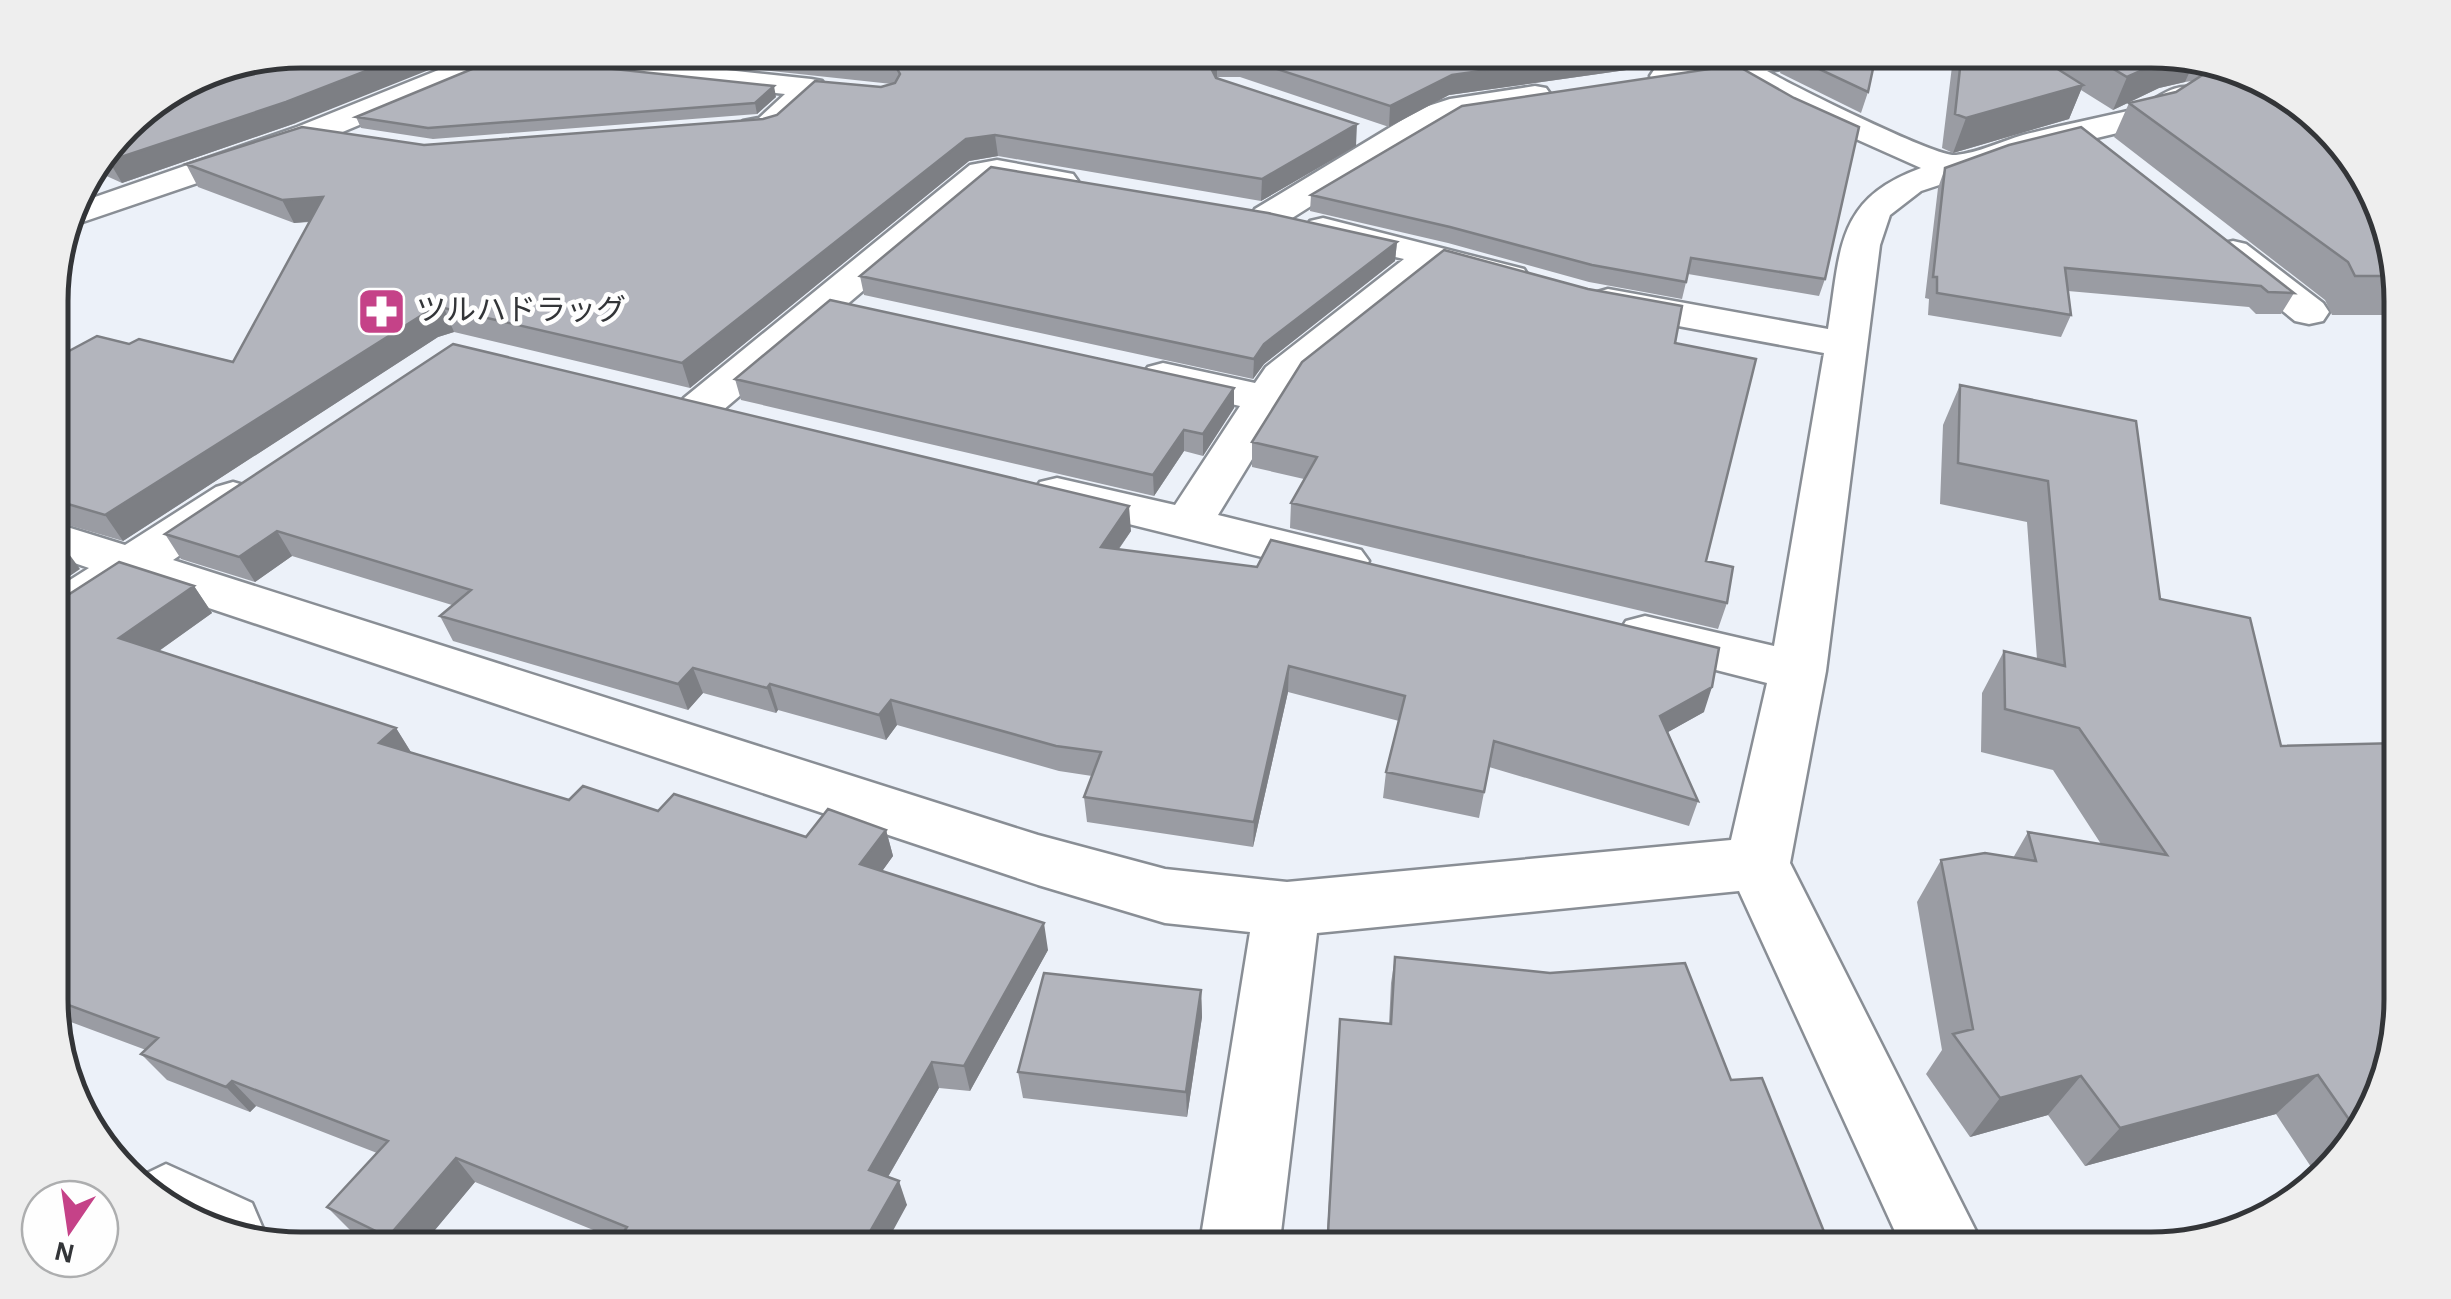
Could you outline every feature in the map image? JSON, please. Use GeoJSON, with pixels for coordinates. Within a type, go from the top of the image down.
{"type":"FeatureCollection","features":[{"type":"Feature","properties":{"kind":"street"},"geometry":{"type":"LineString","coordinates":[[85,212],[310,134],[470,68]]}},
{"type":"Feature","properties":{"kind":"street"},"geometry":{"type":"LineString","coordinates":[[643,68],[848,92]]}},
{"type":"Feature","properties":{"kind":"street"},"geometry":{"type":"LineString","coordinates":[[1638,80],[1684,68]]}},
{"type":"Feature","properties":{"kind":"street"},"geometry":{"type":"LineString","coordinates":[[1741,68],[1802,103],[1950,168]]}},
{"type":"Feature","properties":{"kind":"street"},"geometry":{"type":"LineString","coordinates":[[728,130],[768,127],[811,88]]}},
{"type":"Feature","properties":{"kind":"street"},"geometry":{"type":"LineString","coordinates":[[1268,217],[1450,108],[1560,92]]}},
{"type":"Feature","properties":{"kind":"street"},"geometry":{"type":"LineString","coordinates":[[1936,1231],[1758,864],[1798,671],[1868,215],[1884,198],[1950,168],[2152,114],[2162,109],[2167,100],[2216,93]]}},
{"type":"Feature","properties":{"kind":"street"},"geometry":{"type":"LineString","coordinates":[[1352,130],[1388,142]]}},
{"type":"Feature","properties":{"kind":"street"},"geometry":{"type":"LineString","coordinates":[[310,134],[362,142]]}},
{"type":"Feature","properties":{"kind":"street"},"geometry":{"type":"LineString","coordinates":[[756,420],[681,402],[847,307],[982,172],[997,170],[1094,186]]}},
{"type":"Feature","properties":{"kind":"street"},"geometry":{"type":"LineString","coordinates":[[1229,210],[1434,254],[1554,289],[1846,345]]}},
{"type":"Feature","properties":{"kind":"street"},"geometry":{"type":"LineString","coordinates":[[2205,230],[2309,312]]}},
{"type":"Feature","properties":{"kind":"street"},"geometry":{"type":"LineString","coordinates":[[1188,524],[1268,398],[1300,358],[1434,254]]}},
{"type":"Feature","properties":{"kind":"street"},"geometry":{"type":"LineString","coordinates":[[1134,370],[1268,398]]}},
{"type":"Feature","properties":{"kind":"street"},"geometry":{"type":"LineString","coordinates":[[68,606],[262,478]]}},
{"type":"Feature","properties":{"kind":"street"},"geometry":{"type":"LineString","coordinates":[[1019,484],[1378,570]]}},
{"type":"Feature","properties":{"kind":"street"},"geometry":{"type":"LineString","coordinates":[[68,543],[1038,860],[1165,896],[1287,909],[1758,864]]}},
{"type":"Feature","properties":{"kind":"street"},"geometry":{"type":"LineString","coordinates":[[1607,625],[1798,671]]}},
{"type":"Feature","properties":{"kind":"street"},"geometry":{"type":"LineString","coordinates":[[1241,1231],[1287,909]]}},
{"type":"Feature","properties":{"kind":"building"},"geometry":{"type":"Polygon","coordinates":[[[374,68],[116,159],[159,116],[211,85],[270,69],[374,68]]]}},
{"type":"Feature","properties":{"kind":"building"},"geometry":{"type":"Polygon","coordinates":[[[474,68],[605,68],[774,86],[755,103],[428,128],[356,117],[474,68]]]}},
{"type":"Feature","properties":{"kind":"building"},"geometry":{"type":"Polygon","coordinates":[[[897,68],[1211,68],[1216,78],[1357,124],[1262,179],[995,135],[966,139],[682,363],[444,308],[427,312],[105,515],[68,504],[68,352],[97,336],[129,344],[139,339],[233,362],[323,197],[282,200],[186,164],[302,127],[424,145],[763,119],[777,115],[815,81],[881,87],[895,83],[900,74],[897,68]]]}},
{"type":"Feature","properties":{"kind":"building"},"geometry":{"type":"Polygon","coordinates":[[[1274,68],[1501,68],[1452,75],[1390,106],[1274,68]]]}},
{"type":"Feature","properties":{"kind":"building"},"geometry":{"type":"Polygon","coordinates":[[[1716,68],[1741,68],[1794,98],[1859,127],[1825,279],[1691,258],[1686,282],[1592,265],[1311,195],[1462,106],[1716,68]]]}},
{"type":"Feature","properties":{"kind":"building"},"geometry":{"type":"Polygon","coordinates":[[[1817,68],[1873,68],[1868,92],[1817,68]]]}},
{"type":"Feature","properties":{"kind":"building"},"geometry":{"type":"Polygon","coordinates":[[[1960,68],[2056,68],[2083,85],[1966,118],[1955,114],[1960,68]]]}},
{"type":"Feature","properties":{"kind":"building"},"geometry":{"type":"Polygon","coordinates":[[[2112,68],[2147,68],[2127,77],[2112,68]]]}},
{"type":"Feature","properties":{"kind":"building"},"geometry":{"type":"Polygon","coordinates":[[[2204,74],[2254,92],[2304,125],[2326,147],[2352,184],[2376,240],[2382,276],[2355,276],[2348,262],[2129,103],[2176,92],[2204,74]]]}},
{"type":"Feature","properties":{"kind":"building"},"geometry":{"type":"Polygon","coordinates":[[[2081,127],[2294,293],[2268,292],[2261,286],[2065,268],[2071,315],[1937,293],[1937,277],[1933,277],[1945,168],[2009,145],[2081,127]]]}},
{"type":"Feature","properties":{"kind":"building"},"geometry":{"type":"Polygon","coordinates":[[[991,167],[1268,213],[1397,242],[1264,344],[1254,359],[860,276],[991,167]]]}},
{"type":"Feature","properties":{"kind":"building"},"geometry":{"type":"Polygon","coordinates":[[[1444,250],[1588,289],[1682,306],[1675,343],[1756,359],[1706,561],[1733,567],[1727,603],[1291,503],[1317,457],[1252,442],[1302,362],[1444,250]]]}},
{"type":"Feature","properties":{"kind":"building"},"geometry":{"type":"Polygon","coordinates":[[[830,300],[1234,388],[1203,434],[1184,430],[1153,475],[735,379],[830,300]]]}},
{"type":"Feature","properties":{"kind":"building"},"geometry":{"type":"Polygon","coordinates":[[[453,344],[1129,506],[1101,547],[1257,567],[1271,540],[1719,648],[1712,687],[1660,716],[1698,801],[1494,741],[1484,792],[1386,772],[1405,696],[1289,666],[1254,822],[1084,797],[1101,752],[1056,746],[891,700],[879,715],[770,684],[767,688],[693,668],[678,684],[440,616],[471,590],[277,531],[239,557],[165,534],[453,344]]]}},
{"type":"Feature","properties":{"kind":"building"},"geometry":{"type":"Polygon","coordinates":[[[1960,385],[2136,421],[2160,599],[2250,618],[2281,746],[2384,743],[2382,1029],[2366,1088],[2349,1119],[2318,1075],[2120,1128],[2081,1076],[2000,1098],[1953,1034],[1973,1029],[1941,860],[1985,853],[2036,861],[2028,832],[2167,855],[2079,728],[2005,709],[2004,651],[2065,666],[2048,481],[1958,463],[1960,385]]]}},
{"type":"Feature","properties":{"kind":"building"},"geometry":{"type":"Polygon","coordinates":[[[119,562],[194,586],[119,638],[396,728],[379,743],[569,800],[583,786],[658,811],[674,794],[806,837],[828,809],[886,830],[860,864],[1044,923],[964,1066],[932,1062],[869,1170],[899,1181],[870,1232],[624,1232],[627,1227],[456,1158],[392,1232],[378,1232],[327,1207],[388,1141],[232,1081],[226,1087],[141,1054],[158,1038],[68,1005],[68,595],[119,562]]]}},
{"type":"Feature","properties":{"kind":"building"},"geometry":{"type":"Polygon","coordinates":[[[1395,957],[1550,973],[1685,963],[1731,1080],[1762,1078],[1824,1231],[1328,1231],[1340,1019],[1391,1024],[1395,957]]]}},
{"type":"Feature","properties":{"kind":"building"},"geometry":{"type":"Polygon","coordinates":[[[1044,973],[1201,990],[1186,1092],[1018,1072],[1044,973]]]}},
{"type":"Feature","properties":{"kind":"place","name":"ツルハドラッグ"},"geometry":{"type":"Point","coordinates":[381,311]}}]}
